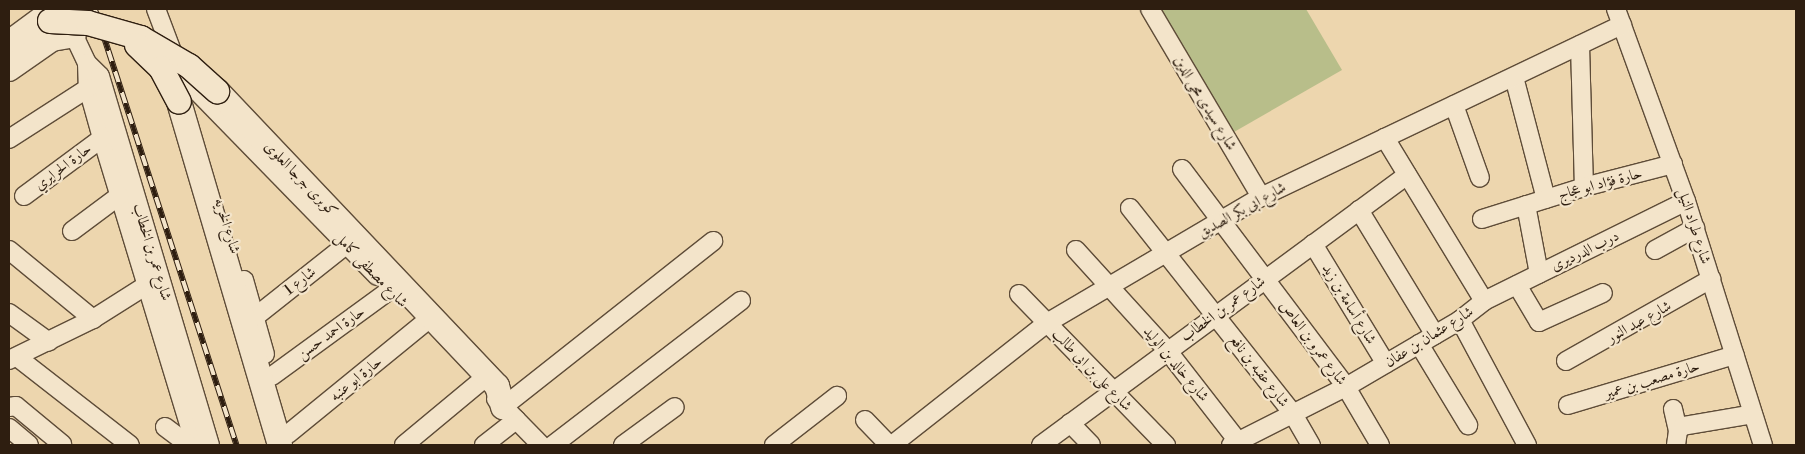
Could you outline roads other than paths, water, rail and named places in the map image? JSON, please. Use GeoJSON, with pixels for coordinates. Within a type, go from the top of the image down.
{"type":"FeatureCollection","features":[{"type":"Feature","properties":{"kind":"street","name":"شارع الحريه"},"geometry":{"type":"LineString","coordinates":[[156,9],[180,74],[255,317],[272,376],[286,442]]}},
{"type":"Feature","properties":{"kind":"street","name":"شارع سيدى محى الدين"},"geometry":{"type":"LineString","coordinates":[[1150,9],[1261,197]]}},
{"type":"Feature","properties":{"kind":"street","name":"شارع عمر بن الخطاب"},"geometry":{"type":"LineString","coordinates":[[56,16],[74,35],[87,63],[100,76],[210,445]]}},
{"type":"Feature","properties":{"kind":"street"},"geometry":{"type":"LineString","coordinates":[[9,43],[56,16]]}},
{"type":"Feature","properties":{"kind":"street"},"geometry":{"type":"LineString","coordinates":[[9,52],[56,16]]}},
{"type":"Feature","properties":{"kind":"street"},"geometry":{"type":"LineString","coordinates":[[9,61],[56,16]]}},
{"type":"Feature","properties":{"kind":"street"},"geometry":{"type":"LineString","coordinates":[[56,16],[83,28],[121,36],[143,49],[161,68],[179,102],[286,442]]}},
{"type":"Feature","properties":{"kind":"street","name":"كوبرى جرجا العلوى"},"geometry":{"type":"LineString","coordinates":[[56,16],[141,38],[189,66],[217,91],[497,386],[510,413]]}},
{"type":"Feature","properties":{"kind":"street","name":"شارع ابى بكر الصديق"},"geometry":{"type":"LineString","coordinates":[[890,445],[1047,324],[1108,286],[1261,197],[1580,45],[1619,17]]}},
{"type":"Feature","properties":{"kind":"street","name":"شارع طراد النيل"},"geometry":{"type":"LineString","coordinates":[[1619,17],[1674,164],[1763,445]]}},
{"type":"Feature","properties":{"kind":"street"},"geometry":{"type":"LineString","coordinates":[[9,69],[52,39],[74,35]]}},
{"type":"Feature","properties":{"kind":"street"},"geometry":{"type":"LineString","coordinates":[[1580,45],[1584,187]]}},
{"type":"Feature","properties":{"kind":"street","name":"شارع عمر بن الخطاب"},"geometry":{"type":"LineString","coordinates":[[87,63],[88,88],[102,138],[145,286],[195,445]]}},
{"type":"Feature","properties":{"kind":"street","name":"شارع مصطفى كامل"},"geometry":{"type":"LineString","coordinates":[[180,74],[541,445]]}},
{"type":"Feature","properties":{"kind":"street"},"geometry":{"type":"LineString","coordinates":[[1514,77],[1546,199]]}},
{"type":"Feature","properties":{"kind":"street"},"geometry":{"type":"LineString","coordinates":[[9,139],[88,88]]}},
{"type":"Feature","properties":{"kind":"street"},"geometry":{"type":"LineString","coordinates":[[1454,105],[1480,178]]}},
{"type":"Feature","properties":{"kind":"street","name":"حارة الحرايري"},"geometry":{"type":"LineString","coordinates":[[24,196],[102,138]]}},
{"type":"Feature","properties":{"kind":"street","name":"شارع عثمان بن عفان"},"geometry":{"type":"LineString","coordinates":[[1237,444],[1386,364],[1460,320],[1484,301],[1385,138]]}},
{"type":"Feature","properties":{"kind":"street","name":"حارة فؤاد ابو عجاج"},"geometry":{"type":"LineString","coordinates":[[1482,220],[1526,204],[1584,187],[1674,164]]}},
{"type":"Feature","properties":{"kind":"street","name":"شارع عمرو بن العاص"},"geometry":{"type":"LineString","coordinates":[[1182,170],[1346,387],[1380,445]]}},
{"type":"Feature","properties":{"kind":"street","name":"شارع عمر بن الخطاب"},"geometry":{"type":"LineString","coordinates":[[1041,445],[1167,350],[1407,175]]}},
{"type":"Feature","properties":{"kind":"street"},"geometry":{"type":"LineString","coordinates":[[72,231],[119,196]]}},
{"type":"Feature","properties":{"kind":"street","name":"درب الدرديرى"},"geometry":{"type":"LineString","coordinates":[[1484,301],[1686,202]]}},
{"type":"Feature","properties":{"kind":"street"},"geometry":{"type":"LineString","coordinates":[[1526,204],[1539,274]]}},
{"type":"Feature","properties":{"kind":"street","name":"شارع عقبه بن نافع"},"geometry":{"type":"LineString","coordinates":[[1130,208],[1293,414],[1311,445]]}},
{"type":"Feature","properties":{"kind":"street"},"geometry":{"type":"LineString","coordinates":[[1359,210],[1427,339],[1468,425]]}},
{"type":"Feature","properties":{"kind":"street"},"geometry":{"type":"LineString","coordinates":[[1655,250],[1695,228]]}},
{"type":"Feature","properties":{"kind":"street"},"geometry":{"type":"LineString","coordinates":[[484,445],[510,413],[713,242]]}},
{"type":"Feature","properties":{"kind":"street","name":"شارع أسامة بن زيد"},"geometry":{"type":"LineString","coordinates":[[1313,244],[1386,364]]}},
{"type":"Feature","properties":{"kind":"street","name":"شارع 1"},"geometry":{"type":"LineString","coordinates":[[255,317],[346,245]]}},
{"type":"Feature","properties":{"kind":"street"},"geometry":{"type":"LineString","coordinates":[[9,250],[93,319]]}},
{"type":"Feature","properties":{"kind":"street","name":"شارع خالد بن الوليد"},"geometry":{"type":"LineString","coordinates":[[1076,250],[1167,350],[1237,444]]}},
{"type":"Feature","properties":{"kind":"street","name":"شارع عبد النور"},"geometry":{"type":"LineString","coordinates":[[1566,361],[1711,279]]}},
{"type":"Feature","properties":{"kind":"street"},"geometry":{"type":"LineString","coordinates":[[1517,285],[1539,322],[1603,293]]}},
{"type":"Feature","properties":{"kind":"street"},"geometry":{"type":"LineString","coordinates":[[130,445],[13,359],[93,319],[145,286]]}},
{"type":"Feature","properties":{"kind":"street","name":"حارة احمد حسن"},"geometry":{"type":"LineString","coordinates":[[272,376],[390,290]]}},
{"type":"Feature","properties":{"kind":"street","name":"شارع على بن ابى طالب"},"geometry":{"type":"LineString","coordinates":[[1019,294],[1166,445]]}},
{"type":"Feature","properties":{"kind":"street"},"geometry":{"type":"LineString","coordinates":[[553,445],[741,301]]}},
{"type":"Feature","properties":{"kind":"street"},"geometry":{"type":"LineString","coordinates":[[9,313],[48,342]]}},
{"type":"Feature","properties":{"kind":"street"},"geometry":{"type":"LineString","coordinates":[[1460,320],[1528,445]]}},
{"type":"Feature","properties":{"kind":"street","name":"حارة ابو عنبه"},"geometry":{"type":"LineString","coordinates":[[286,442],[423,324]]}},
{"type":"Feature","properties":{"kind":"street","name":"حارة مصعب بن عمير"},"geometry":{"type":"LineString","coordinates":[[1568,404],[1735,355]]}},
{"type":"Feature","properties":{"kind":"street"},"geometry":{"type":"LineString","coordinates":[[404,445],[480,382]]}},
{"type":"Feature","properties":{"kind":"street"},"geometry":{"type":"LineString","coordinates":[[775,445],[837,396]]}},
{"type":"Feature","properties":{"kind":"street"},"geometry":{"type":"LineString","coordinates":[[9,407],[14,404],[62,444]]}},
{"type":"Feature","properties":{"kind":"street"},"geometry":{"type":"LineString","coordinates":[[628,444],[675,407]]}},
{"type":"Feature","properties":{"kind":"street"},"geometry":{"type":"LineString","coordinates":[[1673,409],[1677,438]]}},
{"type":"Feature","properties":{"kind":"street"},"geometry":{"type":"LineString","coordinates":[[1677,438],[1683,426],[1753,414]]}},
{"type":"Feature","properties":{"kind":"street"},"geometry":{"type":"LineString","coordinates":[[864,420],[890,445]]}},
{"type":"Feature","properties":{"kind":"street"},"geometry":{"type":"LineString","coordinates":[[1070,423],[1091,445]]}},
{"type":"Feature","properties":{"kind":"street"},"geometry":{"type":"LineString","coordinates":[[165,427],[188,445]]}},
{"type":"Feature","properties":{"kind":"street"},"geometry":{"type":"LineString","coordinates":[[9,428],[29,445]]}},
{"type":"Feature","properties":{"kind":"railway"},"geometry":{"type":"LineString","coordinates":[[95,9],[237,445]]}}]}
